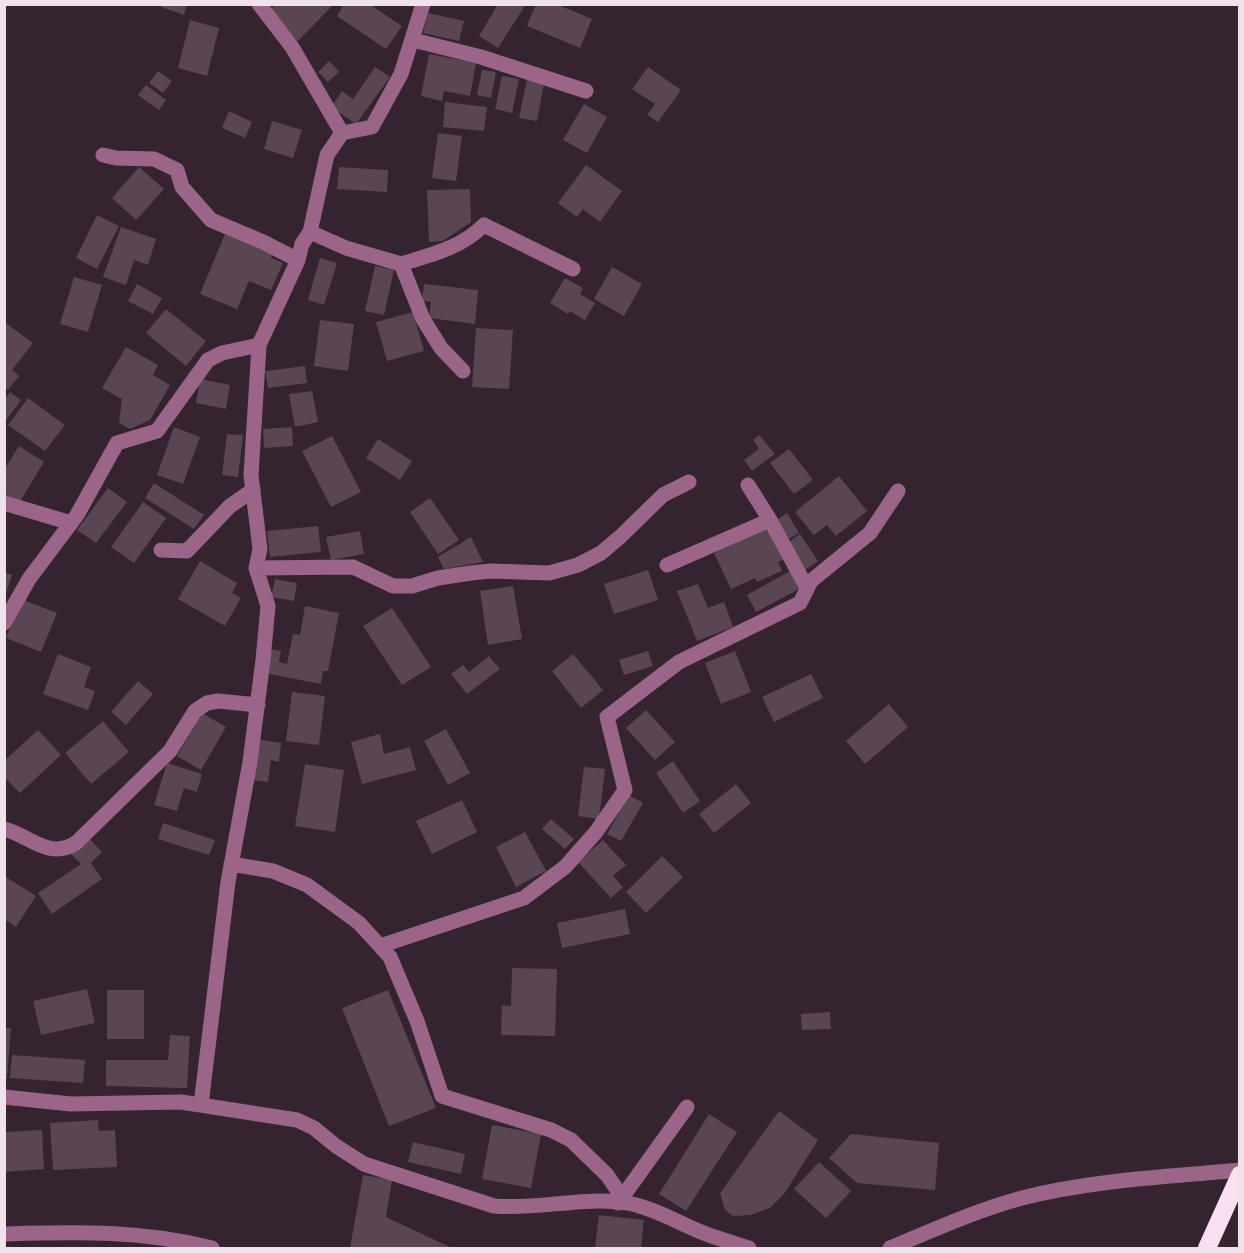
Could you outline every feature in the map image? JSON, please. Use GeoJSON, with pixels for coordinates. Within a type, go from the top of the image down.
{"type":"FeatureCollection","features":[{"type":"Feature","properties":{"kind":"highway"},"geometry":{"type":"LineString","coordinates":[[1207,1248],[1239,1175]]}},
{"type":"Feature","properties":{"kind":"street"},"geometry":{"type":"LineString","coordinates":[[259,4],[292,47],[342,133]]}},
{"type":"Feature","properties":{"kind":"street"},"geometry":{"type":"LineString","coordinates":[[201,1105],[231,864],[258,705],[268,606],[256,568],[260,549],[251,475],[259,345],[298,260],[302,244],[310,232],[327,155],[342,133],[372,127],[401,74],[423,4]]}},
{"type":"Feature","properties":{"kind":"street"},"geometry":{"type":"LineString","coordinates":[[412,40],[481,57],[586,91]]}},
{"type":"Feature","properties":{"kind":"street"},"geometry":{"type":"LineString","coordinates":[[103,156],[154,159],[177,170],[182,187],[211,220],[298,260]]}},
{"type":"Feature","properties":{"kind":"street"},"geometry":{"type":"LineString","coordinates":[[310,232],[346,248],[401,264],[442,252],[472,237],[484,225],[573,268]]}},
{"type":"Feature","properties":{"kind":"street"},"geometry":{"type":"LineString","coordinates":[[401,264],[423,319],[441,348],[463,371]]}},
{"type":"Feature","properties":{"kind":"street"},"geometry":{"type":"LineString","coordinates":[[4,623],[29,579],[71,523],[117,442],[157,431],[208,360],[222,353],[259,345]]}},
{"type":"Feature","properties":{"kind":"street"},"geometry":{"type":"LineString","coordinates":[[256,568],[353,567],[393,586],[412,586],[438,578],[491,571],[549,573],[578,565],[601,552],[628,530],[663,495],[689,482]]}},
{"type":"Feature","properties":{"kind":"street"},"geometry":{"type":"LineString","coordinates":[[748,485],[807,588]]}},
{"type":"Feature","properties":{"kind":"street"},"geometry":{"type":"LineString","coordinates":[[161,550],[187,551],[230,506],[253,490]]}},
{"type":"Feature","properties":{"kind":"street"},"geometry":{"type":"LineString","coordinates":[[380,946],[524,898],[565,867],[596,832],[625,790],[607,717],[679,662],[800,603],[811,581],[870,533],[898,491]]}},
{"type":"Feature","properties":{"kind":"street"},"geometry":{"type":"LineString","coordinates":[[4,503],[71,523]]}},
{"type":"Feature","properties":{"kind":"street"},"geometry":{"type":"LineString","coordinates":[[667,565],[770,520]]}},
{"type":"Feature","properties":{"kind":"street"},"geometry":{"type":"LineString","coordinates":[[4,829],[48,848],[67,848],[76,843],[170,751],[195,711],[218,701],[258,705]]}},
{"type":"Feature","properties":{"kind":"street"},"geometry":{"type":"LineString","coordinates":[[231,864],[273,871],[307,885],[359,923],[390,957],[417,1021],[442,1096],[551,1130],[571,1140],[607,1175],[618,1191],[618,1203]]}},
{"type":"Feature","properties":{"kind":"street"},"geometry":{"type":"LineString","coordinates":[[4,1097],[71,1104],[181,1102],[297,1120],[314,1128],[364,1164],[494,1206],[513,1208],[583,1202],[627,1203],[749,1248]]}},
{"type":"Feature","properties":{"kind":"street"},"geometry":{"type":"LineString","coordinates":[[618,1203],[687,1107]]}},
{"type":"Feature","properties":{"kind":"street"},"geometry":{"type":"LineString","coordinates":[[890,1248],[1021,1198],[1107,1183],[1239,1170]]}},
{"type":"Feature","properties":{"kind":"street"},"geometry":{"type":"LineString","coordinates":[[4,1234],[116,1232],[212,1248]]}},
{"type":"Feature","properties":{"kind":"building"},"geometry":{"type":"Polygon","coordinates":[[[162,4],[187,4],[184,15],[161,7],[162,4]]]}},
{"type":"Feature","properties":{"kind":"building"},"geometry":{"type":"Polygon","coordinates":[[[276,4],[334,4],[298,41],[268,12],[276,4]]]}},
{"type":"Feature","properties":{"kind":"building"},"geometry":{"type":"Polygon","coordinates":[[[344,4],[369,4],[402,26],[386,49],[337,16],[344,4]]]}},
{"type":"Feature","properties":{"kind":"building"},"geometry":{"type":"Polygon","coordinates":[[[498,4],[520,4],[524,7],[498,48],[479,36],[498,4]]]}},
{"type":"Feature","properties":{"kind":"building"},"geometry":{"type":"Polygon","coordinates":[[[536,4],[556,4],[592,19],[580,48],[527,26],[536,4]]]}},
{"type":"Feature","properties":{"kind":"building"},"geometry":{"type":"Polygon","coordinates":[[[428,13],[464,21],[459,41],[423,33],[428,13]]]}},
{"type":"Feature","properties":{"kind":"building"},"geometry":{"type":"Polygon","coordinates":[[[190,20],[219,28],[207,76],[178,68],[190,20]]]}},
{"type":"Feature","properties":{"kind":"building"},"geometry":{"type":"Polygon","coordinates":[[[429,54],[476,63],[470,96],[444,91],[442,101],[421,96],[429,54]]]}},
{"type":"Feature","properties":{"kind":"building"},"geometry":{"type":"Polygon","coordinates":[[[329,61],[339,72],[328,82],[318,72],[329,61]]]}},
{"type":"Feature","properties":{"kind":"building"},"geometry":{"type":"Polygon","coordinates":[[[375,67],[390,77],[356,124],[331,107],[342,91],[353,99],[375,67]]]}},
{"type":"Feature","properties":{"kind":"building"},"geometry":{"type":"Polygon","coordinates":[[[648,67],[681,90],[658,122],[647,115],[655,104],[632,89],[648,67]]]}},
{"type":"Feature","properties":{"kind":"building"},"geometry":{"type":"Polygon","coordinates":[[[482,70],[496,72],[491,98],[477,95],[482,70]]]}},
{"type":"Feature","properties":{"kind":"building"},"geometry":{"type":"Polygon","coordinates":[[[158,71],[172,81],[163,93],[149,83],[158,71]]]}},
{"type":"Feature","properties":{"kind":"building"},"geometry":{"type":"Polygon","coordinates":[[[502,76],[519,79],[512,113],[495,109],[502,76]]]}},
{"type":"Feature","properties":{"kind":"building"},"geometry":{"type":"Polygon","coordinates":[[[527,79],[544,83],[537,121],[519,118],[527,79]]]}},
{"type":"Feature","properties":{"kind":"building"},"geometry":{"type":"Polygon","coordinates":[[[146,85],[166,100],[159,110],[138,95],[146,85]]]}},
{"type":"Feature","properties":{"kind":"building"},"geometry":{"type":"Polygon","coordinates":[[[445,102],[487,107],[484,131],[443,127],[445,102]]]}},
{"type":"Feature","properties":{"kind":"building"},"geometry":{"type":"Polygon","coordinates":[[[584,104],[607,117],[587,153],[563,140],[584,104]]]}},
{"type":"Feature","properties":{"kind":"building"},"geometry":{"type":"Polygon","coordinates":[[[229,111],[252,122],[245,138],[222,128],[229,111]]]}},
{"type":"Feature","properties":{"kind":"building"},"geometry":{"type":"Polygon","coordinates":[[[272,121],[302,130],[293,158],[264,149],[272,121]]]}},
{"type":"Feature","properties":{"kind":"building"},"geometry":{"type":"Polygon","coordinates":[[[438,133],[462,136],[456,181],[432,178],[438,133]]]}},
{"type":"Feature","properties":{"kind":"building"},"geometry":{"type":"Polygon","coordinates":[[[586,165],[622,191],[600,222],[583,209],[577,217],[558,203],[586,165]]]}},
{"type":"Feature","properties":{"kind":"building"},"geometry":{"type":"Polygon","coordinates":[[[139,167],[164,189],[136,220],[112,198],[139,167]]]}},
{"type":"Feature","properties":{"kind":"building"},"geometry":{"type":"Polygon","coordinates":[[[339,167],[388,170],[387,192],[337,189],[339,167]]]}},
{"type":"Feature","properties":{"kind":"building"},"geometry":{"type":"Polygon","coordinates":[[[470,189],[471,222],[443,241],[429,242],[427,190],[470,189]]]}},
{"type":"Feature","properties":{"kind":"building"},"geometry":{"type":"Polygon","coordinates":[[[97,215],[119,226],[97,269],[76,258],[97,215]]]}},
{"type":"Feature","properties":{"kind":"building"},"geometry":{"type":"Polygon","coordinates":[[[121,227],[156,239],[148,265],[134,260],[126,285],[103,277],[121,227]]]}},
{"type":"Feature","properties":{"kind":"building"},"geometry":{"type":"Polygon","coordinates":[[[225,234],[272,254],[271,258],[283,263],[271,290],[249,281],[237,309],[200,294],[225,234]]]}},
{"type":"Feature","properties":{"kind":"building"},"geometry":{"type":"Polygon","coordinates":[[[320,258],[337,263],[324,305],[308,300],[320,258]]]}},
{"type":"Feature","properties":{"kind":"building"},"geometry":{"type":"Polygon","coordinates":[[[375,266],[394,270],[384,315],[365,311],[375,266]]]}},
{"type":"Feature","properties":{"kind":"building"},"geometry":{"type":"Polygon","coordinates":[[[612,267],[642,284],[624,316],[594,299],[612,267]]]}},
{"type":"Feature","properties":{"kind":"building"},"geometry":{"type":"Polygon","coordinates":[[[74,277],[102,285],[88,332],[60,324],[74,277]]]}},
{"type":"Feature","properties":{"kind":"building"},"geometry":{"type":"Polygon","coordinates":[[[565,278],[583,288],[580,294],[595,303],[585,320],[570,311],[568,314],[550,303],[565,278]]]}},
{"type":"Feature","properties":{"kind":"building"},"geometry":{"type":"Polygon","coordinates":[[[137,284],[162,298],[153,314],[128,301],[137,284]]]}},
{"type":"Feature","properties":{"kind":"building"},"geometry":{"type":"Polygon","coordinates":[[[424,284],[478,290],[475,324],[429,318],[431,302],[422,301],[424,284]]]}},
{"type":"Feature","properties":{"kind":"building"},"geometry":{"type":"Polygon","coordinates":[[[166,309],[206,341],[186,366],[146,333],[166,309]]]}},
{"type":"Feature","properties":{"kind":"building"},"geometry":{"type":"Polygon","coordinates":[[[413,312],[424,351],[387,361],[376,322],[413,312]]]}},
{"type":"Feature","properties":{"kind":"building"},"geometry":{"type":"Polygon","coordinates":[[[320,320],[354,324],[348,371],[314,366],[320,320]]]}},
{"type":"Feature","properties":{"kind":"building"},"geometry":{"type":"Polygon","coordinates":[[[6,323],[33,343],[12,370],[19,376],[8,390],[4,387],[4,325],[6,323]]]}},
{"type":"Feature","properties":{"kind":"building"},"geometry":{"type":"Polygon","coordinates":[[[476,328],[513,330],[509,389],[472,387],[476,328]]]}},
{"type":"Feature","properties":{"kind":"building"},"geometry":{"type":"Polygon","coordinates":[[[126,347],[158,365],[153,375],[170,385],[150,420],[130,429],[119,423],[122,399],[102,388],[126,347]]]}},
{"type":"Feature","properties":{"kind":"building"},"geometry":{"type":"Polygon","coordinates":[[[305,366],[307,383],[268,388],[265,371],[305,366]]]}},
{"type":"Feature","properties":{"kind":"building"},"geometry":{"type":"Polygon","coordinates":[[[200,379],[230,385],[226,409],[196,403],[200,379]]]}},
{"type":"Feature","properties":{"kind":"building"},"geometry":{"type":"Polygon","coordinates":[[[312,391],[318,422],[295,427],[289,394],[312,391]]]}},
{"type":"Feature","properties":{"kind":"building"},"geometry":{"type":"Polygon","coordinates":[[[10,392],[21,400],[4,423],[4,400],[10,392]]]}},
{"type":"Feature","properties":{"kind":"building"},"geometry":{"type":"Polygon","coordinates":[[[28,398],[65,425],[45,451],[8,425],[28,398]]]}},
{"type":"Feature","properties":{"kind":"building"},"geometry":{"type":"Polygon","coordinates":[[[174,427],[200,437],[183,484],[157,475],[174,427]]]}},
{"type":"Feature","properties":{"kind":"building"},"geometry":{"type":"Polygon","coordinates":[[[292,427],[293,446],[264,448],[263,429],[292,427]]]}},
{"type":"Feature","properties":{"kind":"building"},"geometry":{"type":"Polygon","coordinates":[[[227,434],[243,435],[238,477],[222,475],[227,434]]]}},
{"type":"Feature","properties":{"kind":"building"},"geometry":{"type":"Polygon","coordinates":[[[759,435],[775,454],[752,471],[744,460],[759,449],[753,440],[759,435]]]}},
{"type":"Feature","properties":{"kind":"building"},"geometry":{"type":"Polygon","coordinates":[[[332,436],[361,492],[331,507],[302,451],[332,436]]]}},
{"type":"Feature","properties":{"kind":"building"},"geometry":{"type":"Polygon","coordinates":[[[378,439],[412,461],[400,480],[366,458],[378,439]]]}},
{"type":"Feature","properties":{"kind":"building"},"geometry":{"type":"Polygon","coordinates":[[[19,446],[44,462],[19,503],[4,494],[4,470],[19,446]]]}},
{"type":"Feature","properties":{"kind":"building"},"geometry":{"type":"Polygon","coordinates":[[[789,449],[813,480],[794,494],[770,463],[789,449]]]}},
{"type":"Feature","properties":{"kind":"building"},"geometry":{"type":"Polygon","coordinates":[[[839,476],[867,511],[836,536],[827,525],[814,535],[795,512],[839,476]]]}},
{"type":"Feature","properties":{"kind":"building"},"geometry":{"type":"Polygon","coordinates":[[[154,483],[204,515],[194,529],[145,498],[154,483]]]}},
{"type":"Feature","properties":{"kind":"building"},"geometry":{"type":"Polygon","coordinates":[[[108,488],[127,502],[96,543],[77,530],[108,488]]]}},
{"type":"Feature","properties":{"kind":"building"},"geometry":{"type":"Polygon","coordinates":[[[430,498],[459,540],[438,554],[410,512],[430,498]]]}},
{"type":"Feature","properties":{"kind":"building"},"geometry":{"type":"Polygon","coordinates":[[[143,502],[166,518],[134,563],[111,547],[143,502]]]}},
{"type":"Feature","properties":{"kind":"building"},"geometry":{"type":"Polygon","coordinates":[[[787,513],[799,533],[787,540],[775,521],[787,513]]]}},
{"type":"Feature","properties":{"kind":"building"},"geometry":{"type":"Polygon","coordinates":[[[318,526],[321,552],[270,557],[267,531],[318,526]]]}},
{"type":"Feature","properties":{"kind":"building"},"geometry":{"type":"Polygon","coordinates":[[[771,526],[786,558],[778,562],[782,571],[757,582],[755,578],[731,589],[714,553],[771,526]]]}},
{"type":"Feature","properties":{"kind":"building"},"geometry":{"type":"Polygon","coordinates":[[[360,531],[364,554],[331,560],[326,537],[360,531]]]}},
{"type":"Feature","properties":{"kind":"building"},"geometry":{"type":"Polygon","coordinates":[[[800,534],[818,561],[805,570],[787,543],[800,534]]]}},
{"type":"Feature","properties":{"kind":"building"},"geometry":{"type":"Polygon","coordinates":[[[471,537],[483,562],[444,569],[438,557],[471,537]]]}},
{"type":"Feature","properties":{"kind":"building"},"geometry":{"type":"Polygon","coordinates":[[[200,561],[237,583],[232,593],[241,598],[225,626],[178,599],[200,561]]]}},
{"type":"Feature","properties":{"kind":"building"},"geometry":{"type":"Polygon","coordinates":[[[648,570],[658,600],[614,614],[604,584],[648,570]]]}},
{"type":"Feature","properties":{"kind":"building"},"geometry":{"type":"Polygon","coordinates":[[[790,571],[799,589],[756,612],[747,595],[790,571]]]}},
{"type":"Feature","properties":{"kind":"building"},"geometry":{"type":"Polygon","coordinates":[[[4,572],[12,575],[5,596],[4,596],[4,572]]]}},
{"type":"Feature","properties":{"kind":"building"},"geometry":{"type":"Polygon","coordinates":[[[275,579],[297,583],[294,601],[271,597],[275,579]]]}},
{"type":"Feature","properties":{"kind":"building"},"geometry":{"type":"Polygon","coordinates":[[[698,584],[708,608],[724,602],[733,627],[697,641],[677,591],[698,584]]]}},
{"type":"Feature","properties":{"kind":"building"},"geometry":{"type":"Polygon","coordinates":[[[513,586],[522,639],[488,645],[480,591],[513,586]]]}},
{"type":"Feature","properties":{"kind":"building"},"geometry":{"type":"Polygon","coordinates":[[[21,599],[57,613],[41,652],[6,638],[21,599]]]}},
{"type":"Feature","properties":{"kind":"building"},"geometry":{"type":"Polygon","coordinates":[[[305,606],[339,613],[328,671],[323,671],[321,684],[264,673],[269,649],[281,651],[279,662],[287,664],[293,634],[300,635],[305,606]]]}},
{"type":"Feature","properties":{"kind":"building"},"geometry":{"type":"Polygon","coordinates":[[[392,608],[431,667],[402,685],[363,626],[392,608]]]}},
{"type":"Feature","properties":{"kind":"building"},"geometry":{"type":"Polygon","coordinates":[[[648,651],[653,666],[624,675],[619,660],[648,651]]]}},
{"type":"Feature","properties":{"kind":"building"},"geometry":{"type":"Polygon","coordinates":[[[735,651],[751,692],[721,704],[705,663],[735,651]]]}},
{"type":"Feature","properties":{"kind":"building"},"geometry":{"type":"Polygon","coordinates":[[[58,654],[91,667],[84,687],[95,691],[88,710],[43,694],[58,654]]]}},
{"type":"Feature","properties":{"kind":"building"},"geometry":{"type":"Polygon","coordinates":[[[573,654],[603,690],[581,708],[552,671],[573,654]]]}},
{"type":"Feature","properties":{"kind":"building"},"geometry":{"type":"Polygon","coordinates":[[[489,656],[500,669],[467,694],[451,674],[463,665],[469,672],[489,656]]]}},
{"type":"Feature","properties":{"kind":"building"},"geometry":{"type":"Polygon","coordinates":[[[811,674],[823,698],[774,722],[762,697],[811,674]]]}},
{"type":"Feature","properties":{"kind":"building"},"geometry":{"type":"Polygon","coordinates":[[[138,681],[153,694],[126,725],[111,712],[138,681]]]}},
{"type":"Feature","properties":{"kind":"building"},"geometry":{"type":"Polygon","coordinates":[[[292,692],[325,696],[319,745],[286,741],[292,692]]]}},
{"type":"Feature","properties":{"kind":"building"},"geometry":{"type":"Polygon","coordinates":[[[889,704],[908,727],[865,764],[846,741],[889,704]]]}},
{"type":"Feature","properties":{"kind":"building"},"geometry":{"type":"Polygon","coordinates":[[[646,710],[675,742],[655,760],[626,728],[646,710]]]}},
{"type":"Feature","properties":{"kind":"building"},"geometry":{"type":"Polygon","coordinates":[[[202,713],[226,727],[201,770],[177,756],[202,713]]]}},
{"type":"Feature","properties":{"kind":"building"},"geometry":{"type":"Polygon","coordinates":[[[103,721],[129,752],[91,784],[65,753],[103,721]]]}},
{"type":"Feature","properties":{"kind":"building"},"geometry":{"type":"Polygon","coordinates":[[[446,729],[470,773],[448,785],[424,741],[446,729]]]}},
{"type":"Feature","properties":{"kind":"building"},"geometry":{"type":"Polygon","coordinates":[[[38,730],[61,755],[20,793],[4,777],[4,761],[38,730]]]}},
{"type":"Feature","properties":{"kind":"building"},"geometry":{"type":"Polygon","coordinates":[[[380,734],[384,754],[410,747],[416,770],[362,784],[351,742],[380,734]]]}},
{"type":"Feature","properties":{"kind":"building"},"geometry":{"type":"Polygon","coordinates":[[[255,739],[281,743],[279,762],[271,760],[268,782],[250,780],[255,739]]]}},
{"type":"Feature","properties":{"kind":"building"},"geometry":{"type":"Polygon","coordinates":[[[673,761],[700,801],[683,813],[656,773],[673,761]]]}},
{"type":"Feature","properties":{"kind":"building"},"geometry":{"type":"Polygon","coordinates":[[[167,763],[202,774],[197,792],[184,788],[177,811],[154,805],[167,763]]]}},
{"type":"Feature","properties":{"kind":"building"},"geometry":{"type":"Polygon","coordinates":[[[305,764],[344,770],[335,832],[295,826],[305,764]]]}},
{"type":"Feature","properties":{"kind":"building"},"geometry":{"type":"Polygon","coordinates":[[[584,767],[605,769],[599,819],[578,816],[584,767]]]}},
{"type":"Feature","properties":{"kind":"building"},"geometry":{"type":"Polygon","coordinates":[[[736,784],[751,803],[714,833],[699,814],[736,784]]]}},
{"type":"Feature","properties":{"kind":"building"},"geometry":{"type":"Polygon","coordinates":[[[629,795],[643,803],[621,841],[607,834],[629,795]]]}},
{"type":"Feature","properties":{"kind":"building"},"geometry":{"type":"Polygon","coordinates":[[[462,800],[477,832],[432,854],[416,821],[462,800]]]}},
{"type":"Feature","properties":{"kind":"building"},"geometry":{"type":"Polygon","coordinates":[[[551,819],[574,839],[565,849],[542,829],[551,819]]]}},
{"type":"Feature","properties":{"kind":"building"},"geometry":{"type":"Polygon","coordinates":[[[163,823],[215,840],[209,855],[158,839],[163,823]]]}},
{"type":"Feature","properties":{"kind":"building"},"geometry":{"type":"Polygon","coordinates":[[[525,832],[546,871],[516,887],[496,847],[525,832]]]}},
{"type":"Feature","properties":{"kind":"building"},"geometry":{"type":"Polygon","coordinates":[[[89,838],[102,852],[91,863],[102,879],[52,914],[38,893],[81,864],[71,854],[89,838]]]}},
{"type":"Feature","properties":{"kind":"building"},"geometry":{"type":"Polygon","coordinates":[[[603,840],[626,865],[613,876],[623,887],[611,898],[578,862],[603,840]]]}},
{"type":"Feature","properties":{"kind":"building"},"geometry":{"type":"Polygon","coordinates":[[[662,856],[683,877],[646,913],[626,892],[662,856]]]}},
{"type":"Feature","properties":{"kind":"building"},"geometry":{"type":"Polygon","coordinates":[[[4,876],[36,896],[16,927],[4,919],[4,876]]]}},
{"type":"Feature","properties":{"kind":"building"},"geometry":{"type":"Polygon","coordinates":[[[625,909],[630,934],[562,948],[557,923],[625,909]]]}},
{"type":"Feature","properties":{"kind":"building"},"geometry":{"type":"Polygon","coordinates":[[[512,968],[557,969],[555,1036],[501,1035],[502,1005],[511,1006],[512,968]]]}},
{"type":"Feature","properties":{"kind":"building"},"geometry":{"type":"Polygon","coordinates":[[[87,989],[95,1023],[41,1035],[33,1001],[87,989]]]}},
{"type":"Feature","properties":{"kind":"building"},"geometry":{"type":"Polygon","coordinates":[[[107,990],[144,990],[144,1039],[107,1039],[107,990]]]}},
{"type":"Feature","properties":{"kind":"building"},"geometry":{"type":"Polygon","coordinates":[[[388,990],[436,1108],[389,1126],[342,1008],[388,990]]]}},
{"type":"Feature","properties":{"kind":"building"},"geometry":{"type":"Polygon","coordinates":[[[830,1012],[831,1029],[802,1030],[801,1014],[830,1012]]]}},
{"type":"Feature","properties":{"kind":"building"},"geometry":{"type":"Polygon","coordinates":[[[4,1028],[11,1028],[7,1078],[4,1078],[4,1028]]]}},
{"type":"Feature","properties":{"kind":"building"},"geometry":{"type":"Polygon","coordinates":[[[170,1035],[190,1036],[187,1088],[106,1086],[106,1060],[168,1060],[170,1035]]]}},
{"type":"Feature","properties":{"kind":"building"},"geometry":{"type":"Polygon","coordinates":[[[12,1055],[85,1060],[83,1083],[10,1078],[12,1055]]]}},
{"type":"Feature","properties":{"kind":"building"},"geometry":{"type":"Polygon","coordinates":[[[779,1111],[818,1140],[784,1194],[770,1208],[751,1215],[733,1216],[725,1210],[720,1193],[779,1111]]]}},
{"type":"Feature","properties":{"kind":"building"},"geometry":{"type":"Polygon","coordinates":[[[709,1114],[737,1132],[686,1211],[659,1194],[709,1114]]]}},
{"type":"Feature","properties":{"kind":"building"},"geometry":{"type":"Polygon","coordinates":[[[98,1120],[99,1131],[115,1130],[117,1167],[53,1170],[50,1123],[98,1120]]]}},
{"type":"Feature","properties":{"kind":"building"},"geometry":{"type":"Polygon","coordinates":[[[492,1125],[541,1134],[531,1188],[482,1179],[492,1125]]]}},
{"type":"Feature","properties":{"kind":"building"},"geometry":{"type":"Polygon","coordinates":[[[42,1130],[44,1169],[4,1172],[4,1132],[42,1130]]]}},
{"type":"Feature","properties":{"kind":"building"},"geometry":{"type":"Polygon","coordinates":[[[851,1134],[939,1143],[935,1190],[857,1183],[829,1158],[851,1134]]]}},
{"type":"Feature","properties":{"kind":"building"},"geometry":{"type":"Polygon","coordinates":[[[413,1142],[465,1154],[461,1174],[408,1162],[413,1142]]]}},
{"type":"Feature","properties":{"kind":"building"},"geometry":{"type":"Polygon","coordinates":[[[819,1162],[851,1191],[826,1218],[794,1189],[819,1162]]]}},
{"type":"Feature","properties":{"kind":"building"},"geometry":{"type":"Polygon","coordinates":[[[363,1175],[392,1180],[386,1217],[452,1248],[350,1248],[363,1175]]]}},
{"type":"Feature","properties":{"kind":"building"},"geometry":{"type":"Polygon","coordinates":[[[599,1215],[644,1220],[641,1248],[595,1248],[599,1215]]]}}]}
